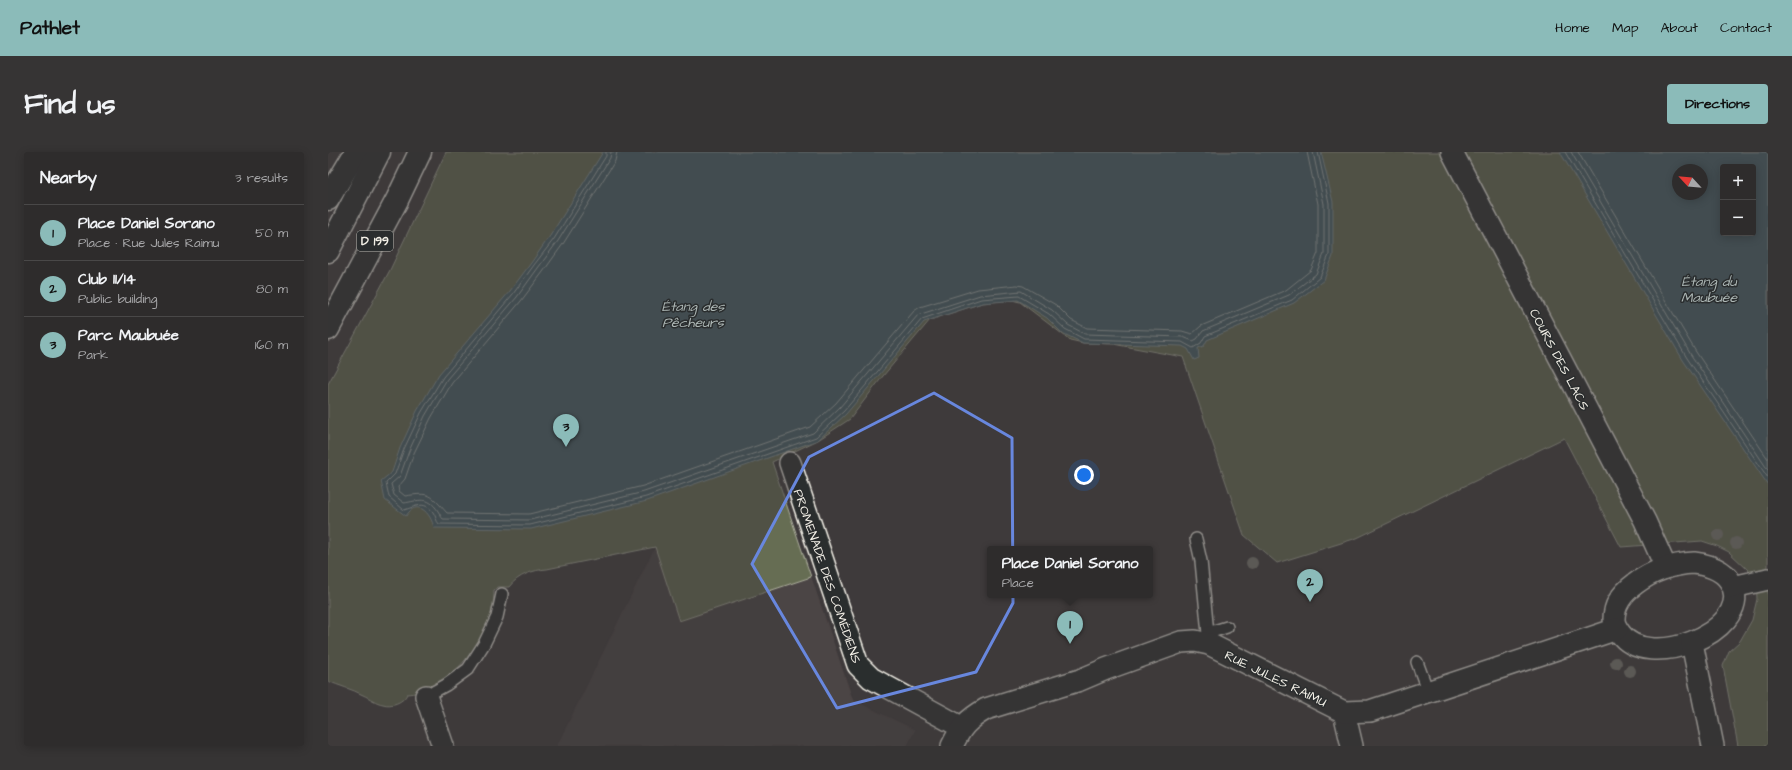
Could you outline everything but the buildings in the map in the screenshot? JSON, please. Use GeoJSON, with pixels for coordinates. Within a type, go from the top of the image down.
{"type":"FeatureCollection","features":[{"type":"Feature","properties":{"kind":"highway"},"geometry":{"type":"LineString","coordinates":[[328,200],[356,152]]}},
{"type":"Feature","properties":{"kind":"highway","name":"D 199"},"geometry":{"type":"LineString","coordinates":[[328,251],[380,152]]}},
{"type":"Feature","properties":{"kind":"highway","name":"D 199"},"geometry":{"type":"LineString","coordinates":[[328,329],[397,200],[420,152]]}},
{"type":"Feature","properties":{"kind":"street","name":"COURS DES LACS"},"geometry":{"type":"LineString","coordinates":[[1452,152],[1645,521],[1666,568]]}},
{"type":"Feature","properties":{"kind":"street","name":"PROMENADE DES COMÉDIENS"},"geometry":{"type":"LineString","coordinates":[[790,463],[858,665],[872,678],[961,727]]}},
{"type":"Feature","properties":{"kind":"street"},"geometry":{"type":"LineString","coordinates":[[1682,564],[1707,565],[1720,571],[1733,587],[1734,600],[1732,610],[1716,628],[1692,643],[1677,647],[1645,649],[1624,640],[1617,629],[1614,620],[1615,612],[1625,591],[1640,580],[1666,568],[1682,564]]}},
{"type":"Feature","properties":{"kind":"street"},"geometry":{"type":"LineString","coordinates":[[1733,587],[1768,579]]}},
{"type":"Feature","properties":{"kind":"street","name":"RUE JULES RAIMU"},"geometry":{"type":"LineString","coordinates":[[952,746],[961,727],[972,717],[986,709],[1080,680],[1181,642],[1208,639],[1344,712],[1370,712],[1617,629]]}},
{"type":"Feature","properties":{"kind":"street"},"geometry":{"type":"LineString","coordinates":[[1692,643],[1714,746]]}},
{"type":"Feature","properties":{"kind":"street"},"geometry":{"type":"LineString","coordinates":[[426,696],[443,746]]}},
{"type":"Feature","properties":{"kind":"street"},"geometry":{"type":"LineString","coordinates":[[1344,712],[1352,746]]}},
{"type":"Feature","properties":{"kind":"lane"},"geometry":{"type":"LineString","coordinates":[[1196,539],[1201,561],[1208,639],[1227,627]]}},
{"type":"Feature","properties":{"kind":"lane"},"geometry":{"type":"LineString","coordinates":[[426,696],[468,670],[484,644],[497,617],[502,594]]}},
{"type":"Feature","properties":{"kind":"lane"},"geometry":{"type":"LineString","coordinates":[[1417,662],[1428,692]]}},
{"type":"Feature","properties":{"kind":"highlighted area"},"geometry":{"type":"Polygon","coordinates":[[[934,393],[1012,438],[1013,603],[976,672],[837,708],[752,564],[809,457],[934,393]]]}},
{"type":"Feature","properties":{"kind":"shaded area"},"geometry":{"type":"Polygon","coordinates":[[[786,502],[853,700],[915,730],[907,746],[557,746],[655,547],[786,502]]]}},
{"type":"Feature","properties":{"kind":"green space"},"geometry":{"type":"Polygon","coordinates":[[[446,152],[1768,152],[1768,746],[1738,746],[1723,666],[1729,651],[1740,641],[1752,620],[1757,599],[1756,581],[1748,570],[1729,552],[1702,541],[1621,547],[1564,438],[1357,538],[1277,563],[1244,535],[1183,357],[1113,344],[1083,343],[1070,340],[1020,302],[1012,300],[982,303],[930,320],[883,376],[850,419],[818,440],[772,462],[811,577],[679,621],[655,547],[531,572],[521,576],[509,587],[498,587],[494,590],[491,615],[485,634],[462,664],[446,678],[428,689],[407,694],[397,703],[386,705],[378,703],[354,691],[328,681],[328,384],[390,270],[446,152]]]}},
{"type":"Feature","properties":{"kind":"water","name":"Étang des Pêcheurs"},"geometry":{"type":"Polygon","coordinates":[[[603,152],[1321,152],[1333,202],[1333,256],[1324,280],[1294,303],[1207,340],[1204,346],[1198,348],[1199,358],[1194,360],[1188,349],[1182,346],[1083,343],[1062,333],[1047,318],[1018,300],[982,303],[924,322],[846,414],[818,440],[647,501],[531,529],[434,528],[427,513],[419,508],[415,508],[410,511],[406,516],[385,500],[381,481],[392,472],[400,448],[417,411],[439,374],[510,291],[531,263],[550,236],[603,152]]]}},
{"type":"Feature","properties":{"kind":"water","name":"Étang du Maubuée"},"geometry":{"type":"Polygon","coordinates":[[[1560,152],[1768,152],[1768,485],[1683,360],[1560,152]]]}},
{"type":"Feature","properties":{"kind":"place","name":"Parc Maubuée"},"geometry":{"type":"Point","coordinates":[566,447]}},
{"type":"Feature","properties":{"kind":"place","name":"Club 11/14"},"geometry":{"type":"Point","coordinates":[1310,602]}},
{"type":"Feature","properties":{"kind":"place","name":"Place Daniel Sorano"},"geometry":{"type":"Point","coordinates":[1070,644]}}]}
